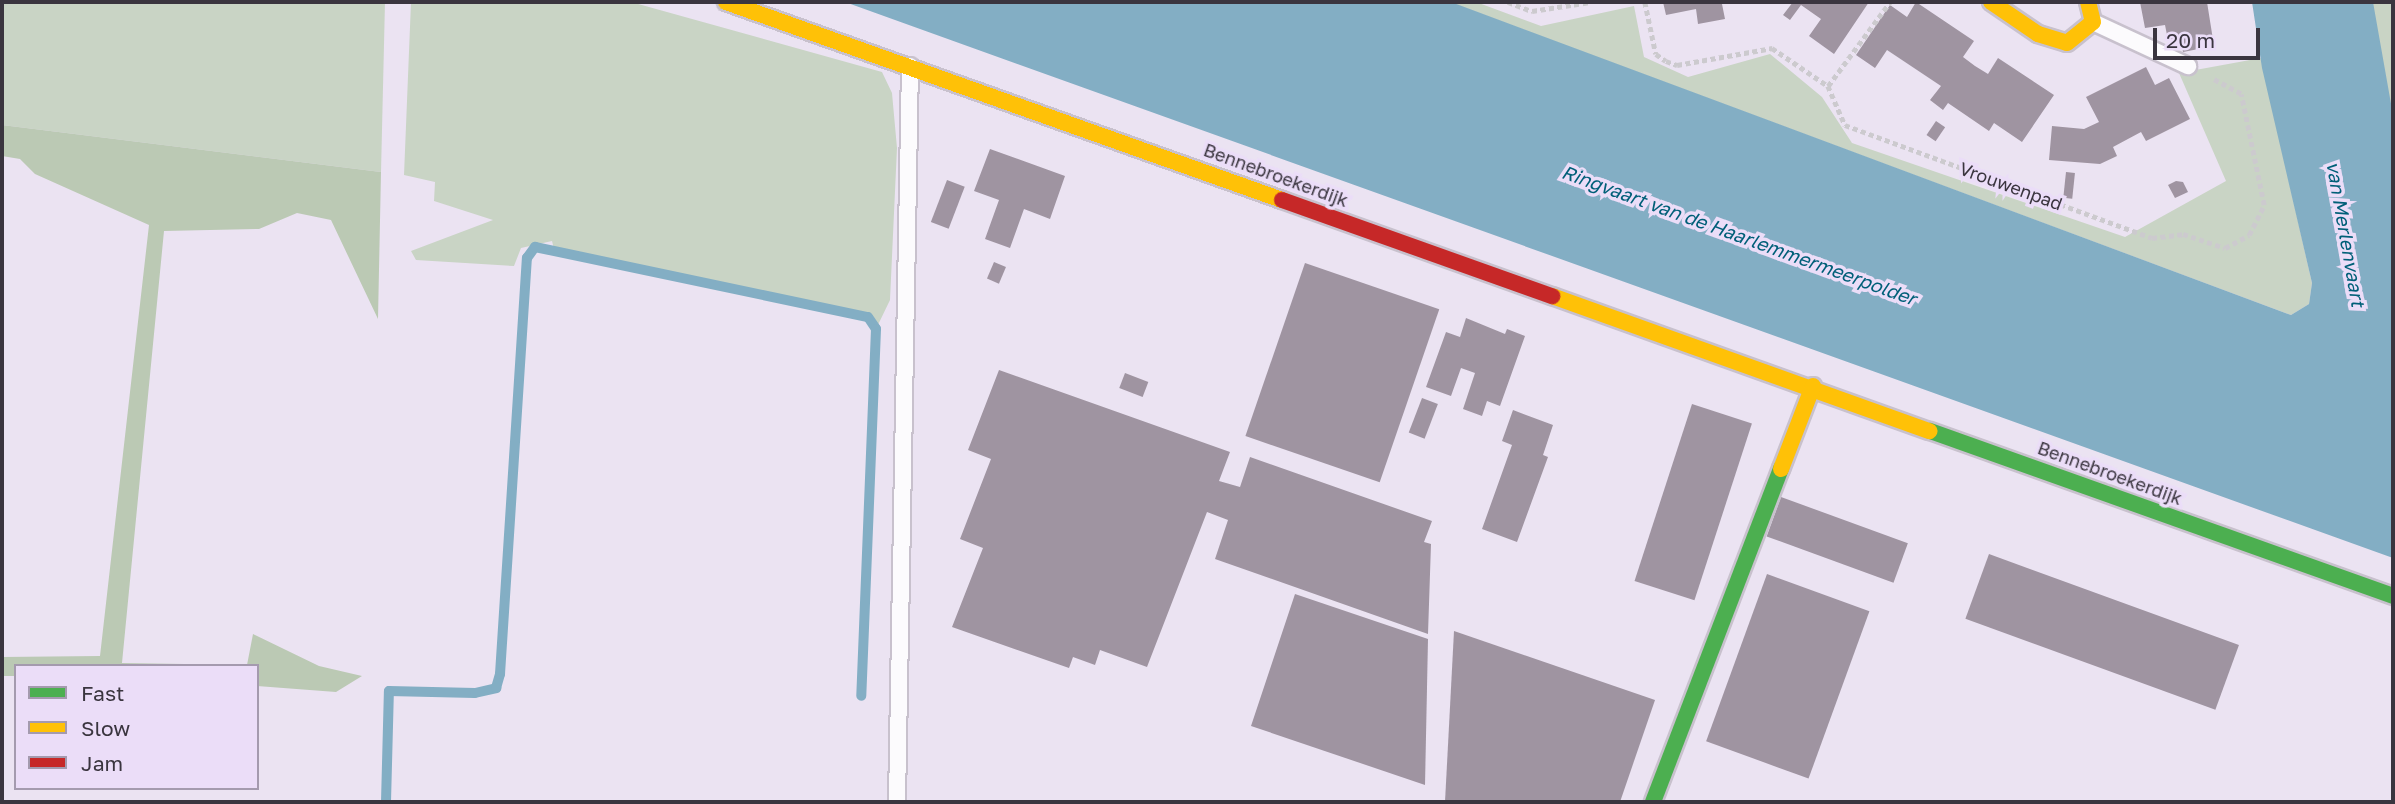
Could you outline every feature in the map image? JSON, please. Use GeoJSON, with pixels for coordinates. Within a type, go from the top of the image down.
{"type":"FeatureCollection","features":[{"type":"Feature","properties":{"kind":"street","name":"Bennebroekerdijk"},"geometry":{"type":"LineString","coordinates":[[726,2],[1813,386],[2393,596]]}},
{"type":"Feature","properties":{"kind":"street"},"geometry":{"type":"LineString","coordinates":[[1991,2],[2055,42],[2067,43],[2093,22],[2088,2]]}},
{"type":"Feature","properties":{"kind":"street"},"geometry":{"type":"LineString","coordinates":[[1653,802],[1813,386]]}},
{"type":"Feature","properties":{"kind":"lane"},"geometry":{"type":"LineString","coordinates":[[2093,22],[2188,66]]}},
{"type":"Feature","properties":{"kind":"lane"},"geometry":{"type":"LineString","coordinates":[[897,802],[909,65]]}},
{"type":"Feature","properties":{"kind":"path"},"geometry":{"type":"LineString","coordinates":[[1508,2],[1532,11],[1590,2]]}},
{"type":"Feature","properties":{"kind":"path"},"geometry":{"type":"LineString","coordinates":[[1644,2],[1656,54],[1666,61],[1677,65],[1772,48],[1828,86],[1890,2]]}},
{"type":"Feature","properties":{"kind":"path","name":"Vrouwenpad"},"geometry":{"type":"LineString","coordinates":[[1828,86],[1844,125],[2152,237],[2183,234],[2225,248],[2249,235],[2264,205],[2241,94],[2188,66]]}},
{"type":"Feature","properties":{"kind":"green space"},"geometry":{"type":"Polygon","coordinates":[[[2,2],[385,2],[381,172],[2,125],[2,2]]]}},
{"type":"Feature","properties":{"kind":"green space"},"geometry":{"type":"Polygon","coordinates":[[[411,2],[631,2],[882,72],[892,93],[897,148],[890,300],[876,329],[867,317],[554,249],[552,241],[521,248],[514,266],[416,260],[411,251],[493,220],[434,201],[435,182],[404,175],[411,2]]]}},
{"type":"Feature","properties":{"kind":"green space"},"geometry":{"type":"Polygon","coordinates":[[[1449,2],[1476,2],[1541,26],[1634,6],[1644,57],[1688,77],[1770,54],[1822,97],[1852,143],[2125,237],[2226,181],[2179,73],[2261,58],[2312,283],[2309,304],[2291,315],[1449,2]]]}},
{"type":"Feature","properties":{"kind":"green space"},"geometry":{"type":"Polygon","coordinates":[[[2372,2],[2393,2],[2393,119],[2372,2]]]}},
{"type":"Feature","properties":{"kind":"green space"},"geometry":{"type":"Polygon","coordinates":[[[2,125],[381,172],[378,319],[331,220],[297,213],[259,229],[164,231],[122,663],[184,664],[14,664],[14,676],[2,676],[2,657],[100,656],[149,225],[35,174],[20,159],[2,156],[2,125]]]}},
{"type":"Feature","properties":{"kind":"green space"},"geometry":{"type":"Polygon","coordinates":[[[253,634],[319,666],[362,676],[336,692],[259,686],[259,664],[247,664],[253,634]]]}},
{"type":"Feature","properties":{"kind":"water"},"geometry":{"type":"Polygon","coordinates":[[[845,2],[1451,2],[2291,315],[2309,304],[2312,283],[2262,68],[2252,2],[2373,2],[2393,115],[2393,558],[845,2]]]}},
{"type":"Feature","properties":{"kind":"building"},"geometry":{"type":"Polygon","coordinates":[[[1663,2],[1728,2],[1722,4],[1725,19],[1698,24],[1696,9],[1666,15],[1663,2]]]}},
{"type":"Feature","properties":{"kind":"building"},"geometry":{"type":"Polygon","coordinates":[[[1793,2],[1869,2],[1834,54],[1809,36],[1821,19],[1801,5],[1790,20],[1783,15],[1793,2]]]}},
{"type":"Feature","properties":{"kind":"building"},"geometry":{"type":"Polygon","coordinates":[[[1916,2],[1974,41],[1963,57],[1975,66],[1988,74],[1998,58],[2054,95],[2022,142],[1994,123],[1989,131],[1948,103],[1943,110],[1930,100],[1941,86],[1887,50],[1875,68],[1856,55],[1890,5],[1907,17],[1916,2]]]}},
{"type":"Feature","properties":{"kind":"building"},"geometry":{"type":"Polygon","coordinates":[[[2140,2],[2207,2],[2214,46],[2183,52],[2181,38],[2168,40],[2165,25],[2145,28],[2140,2]]]}},
{"type":"Feature","properties":{"kind":"building"},"geometry":{"type":"Polygon","coordinates":[[[2146,67],[2155,85],[2169,78],[2190,119],[2146,141],[2141,132],[2113,147],[2117,156],[2100,164],[2049,160],[2052,126],[2084,129],[2099,122],[2086,97],[2146,67]]]}},
{"type":"Feature","properties":{"kind":"building"},"geometry":{"type":"Polygon","coordinates":[[[1936,121],[1945,127],[1936,141],[1926,135],[1936,121]]]}},
{"type":"Feature","properties":{"kind":"building"},"geometry":{"type":"Polygon","coordinates":[[[990,149],[1065,176],[1050,219],[1024,209],[1010,248],[985,239],[999,200],[974,191],[990,149]]]}},
{"type":"Feature","properties":{"kind":"building"},"geometry":{"type":"Polygon","coordinates":[[[2066,172],[2075,173],[2072,199],[2063,198],[2066,172]]]}},
{"type":"Feature","properties":{"kind":"building"},"geometry":{"type":"Polygon","coordinates":[[[947,180],[965,187],[949,229],[931,222],[947,180]]]}},
{"type":"Feature","properties":{"kind":"building"},"geometry":{"type":"Polygon","coordinates":[[[2176,181],[2183,182],[2188,192],[2175,198],[2168,185],[2176,181]]]}},
{"type":"Feature","properties":{"kind":"building"},"geometry":{"type":"Polygon","coordinates":[[[994,262],[1006,267],[999,284],[987,279],[994,262]]]}},
{"type":"Feature","properties":{"kind":"building"},"geometry":{"type":"Polygon","coordinates":[[[1305,263],[1439,309],[1380,482],[1245,436],[1305,263]]]}},
{"type":"Feature","properties":{"kind":"building"},"geometry":{"type":"Polygon","coordinates":[[[1466,318],[1505,334],[1507,329],[1525,336],[1500,406],[1487,401],[1482,416],[1463,409],[1475,373],[1461,368],[1451,396],[1426,387],[1446,332],[1460,337],[1466,318]]]}},
{"type":"Feature","properties":{"kind":"building"},"geometry":{"type":"Polygon","coordinates":[[[999,370],[1230,452],[1219,481],[1240,487],[1250,457],[1432,521],[1424,542],[1431,544],[1428,634],[1215,559],[1228,520],[1207,512],[1147,667],[1100,650],[1095,665],[1073,657],[1069,668],[952,627],[983,548],[960,539],[991,459],[968,450],[999,370]]]}},
{"type":"Feature","properties":{"kind":"building"},"geometry":{"type":"Polygon","coordinates":[[[1125,373],[1148,382],[1143,397],[1119,388],[1125,373]]]}},
{"type":"Feature","properties":{"kind":"building"},"geometry":{"type":"Polygon","coordinates":[[[1422,398],[1438,404],[1425,439],[1409,433],[1422,398]]]}},
{"type":"Feature","properties":{"kind":"building"},"geometry":{"type":"Polygon","coordinates":[[[1692,404],[1752,423],[1694,600],[1635,581],[1692,404]]]}},
{"type":"Feature","properties":{"kind":"building"},"geometry":{"type":"Polygon","coordinates":[[[1513,410],[1553,425],[1543,455],[1548,457],[1517,542],[1482,529],[1512,445],[1502,441],[1513,410]]]}},
{"type":"Feature","properties":{"kind":"building"},"geometry":{"type":"Polygon","coordinates":[[[1781,497],[1908,543],[1893,583],[1767,536],[1781,497]]]}},
{"type":"Feature","properties":{"kind":"building"},"geometry":{"type":"Polygon","coordinates":[[[1989,554],[2239,645],[2215,710],[1965,619],[1989,554]]]}},
{"type":"Feature","properties":{"kind":"building"},"geometry":{"type":"Polygon","coordinates":[[[1767,574],[1869,611],[1809,779],[1706,741],[1767,574]]]}},
{"type":"Feature","properties":{"kind":"building"},"geometry":{"type":"Polygon","coordinates":[[[1295,594],[1428,639],[1425,785],[1251,726],[1295,594]]]}},
{"type":"Feature","properties":{"kind":"building"},"geometry":{"type":"Polygon","coordinates":[[[1454,631],[1655,700],[1620,802],[1445,802],[1454,631]]]}},
{"type":"Feature","properties":{"kind":"waterway"},"geometry":{"type":"LineString","coordinates":[[386,802],[389,691],[475,693],[496,688],[500,674],[527,258],[535,247],[868,317],[876,329],[861,696]]}},
{"type":"Feature","properties":{"kind":"traffic: fast"},"geometry":{"type":"LineString","coordinates":[[1930,431],[2393,596]]}},
{"type":"Feature","properties":{"kind":"traffic: fast"},"geometry":{"type":"LineString","coordinates":[[1653,802],[1781,469]]}},
{"type":"Feature","properties":{"kind":"traffic: slow"},"geometry":{"type":"LineString","coordinates":[[726,2],[1282,200]]}},
{"type":"Feature","properties":{"kind":"traffic: slow"},"geometry":{"type":"LineString","coordinates":[[1991,2],[2038,34],[2067,43],[2093,22],[2088,2]]}},
{"type":"Feature","properties":{"kind":"traffic: slow"},"geometry":{"type":"LineString","coordinates":[[1552,296],[1930,431]]}},
{"type":"Feature","properties":{"kind":"traffic: slow"},"geometry":{"type":"LineString","coordinates":[[1781,469],[1813,386]]}},
{"type":"Feature","properties":{"kind":"traffic: jam"},"geometry":{"type":"LineString","coordinates":[[1282,200],[1552,296]]}},
{"type":"Feature","properties":{"kind":"water label","name":"van Merlenvaart"},"geometry":{"type":"Point","coordinates":[2346,234]}},
{"type":"Feature","properties":{"kind":"water label","name":"Ringvaart van de Haarlemmermeerpolder"},"geometry":{"type":"Point","coordinates":[1739,235]}}]}
